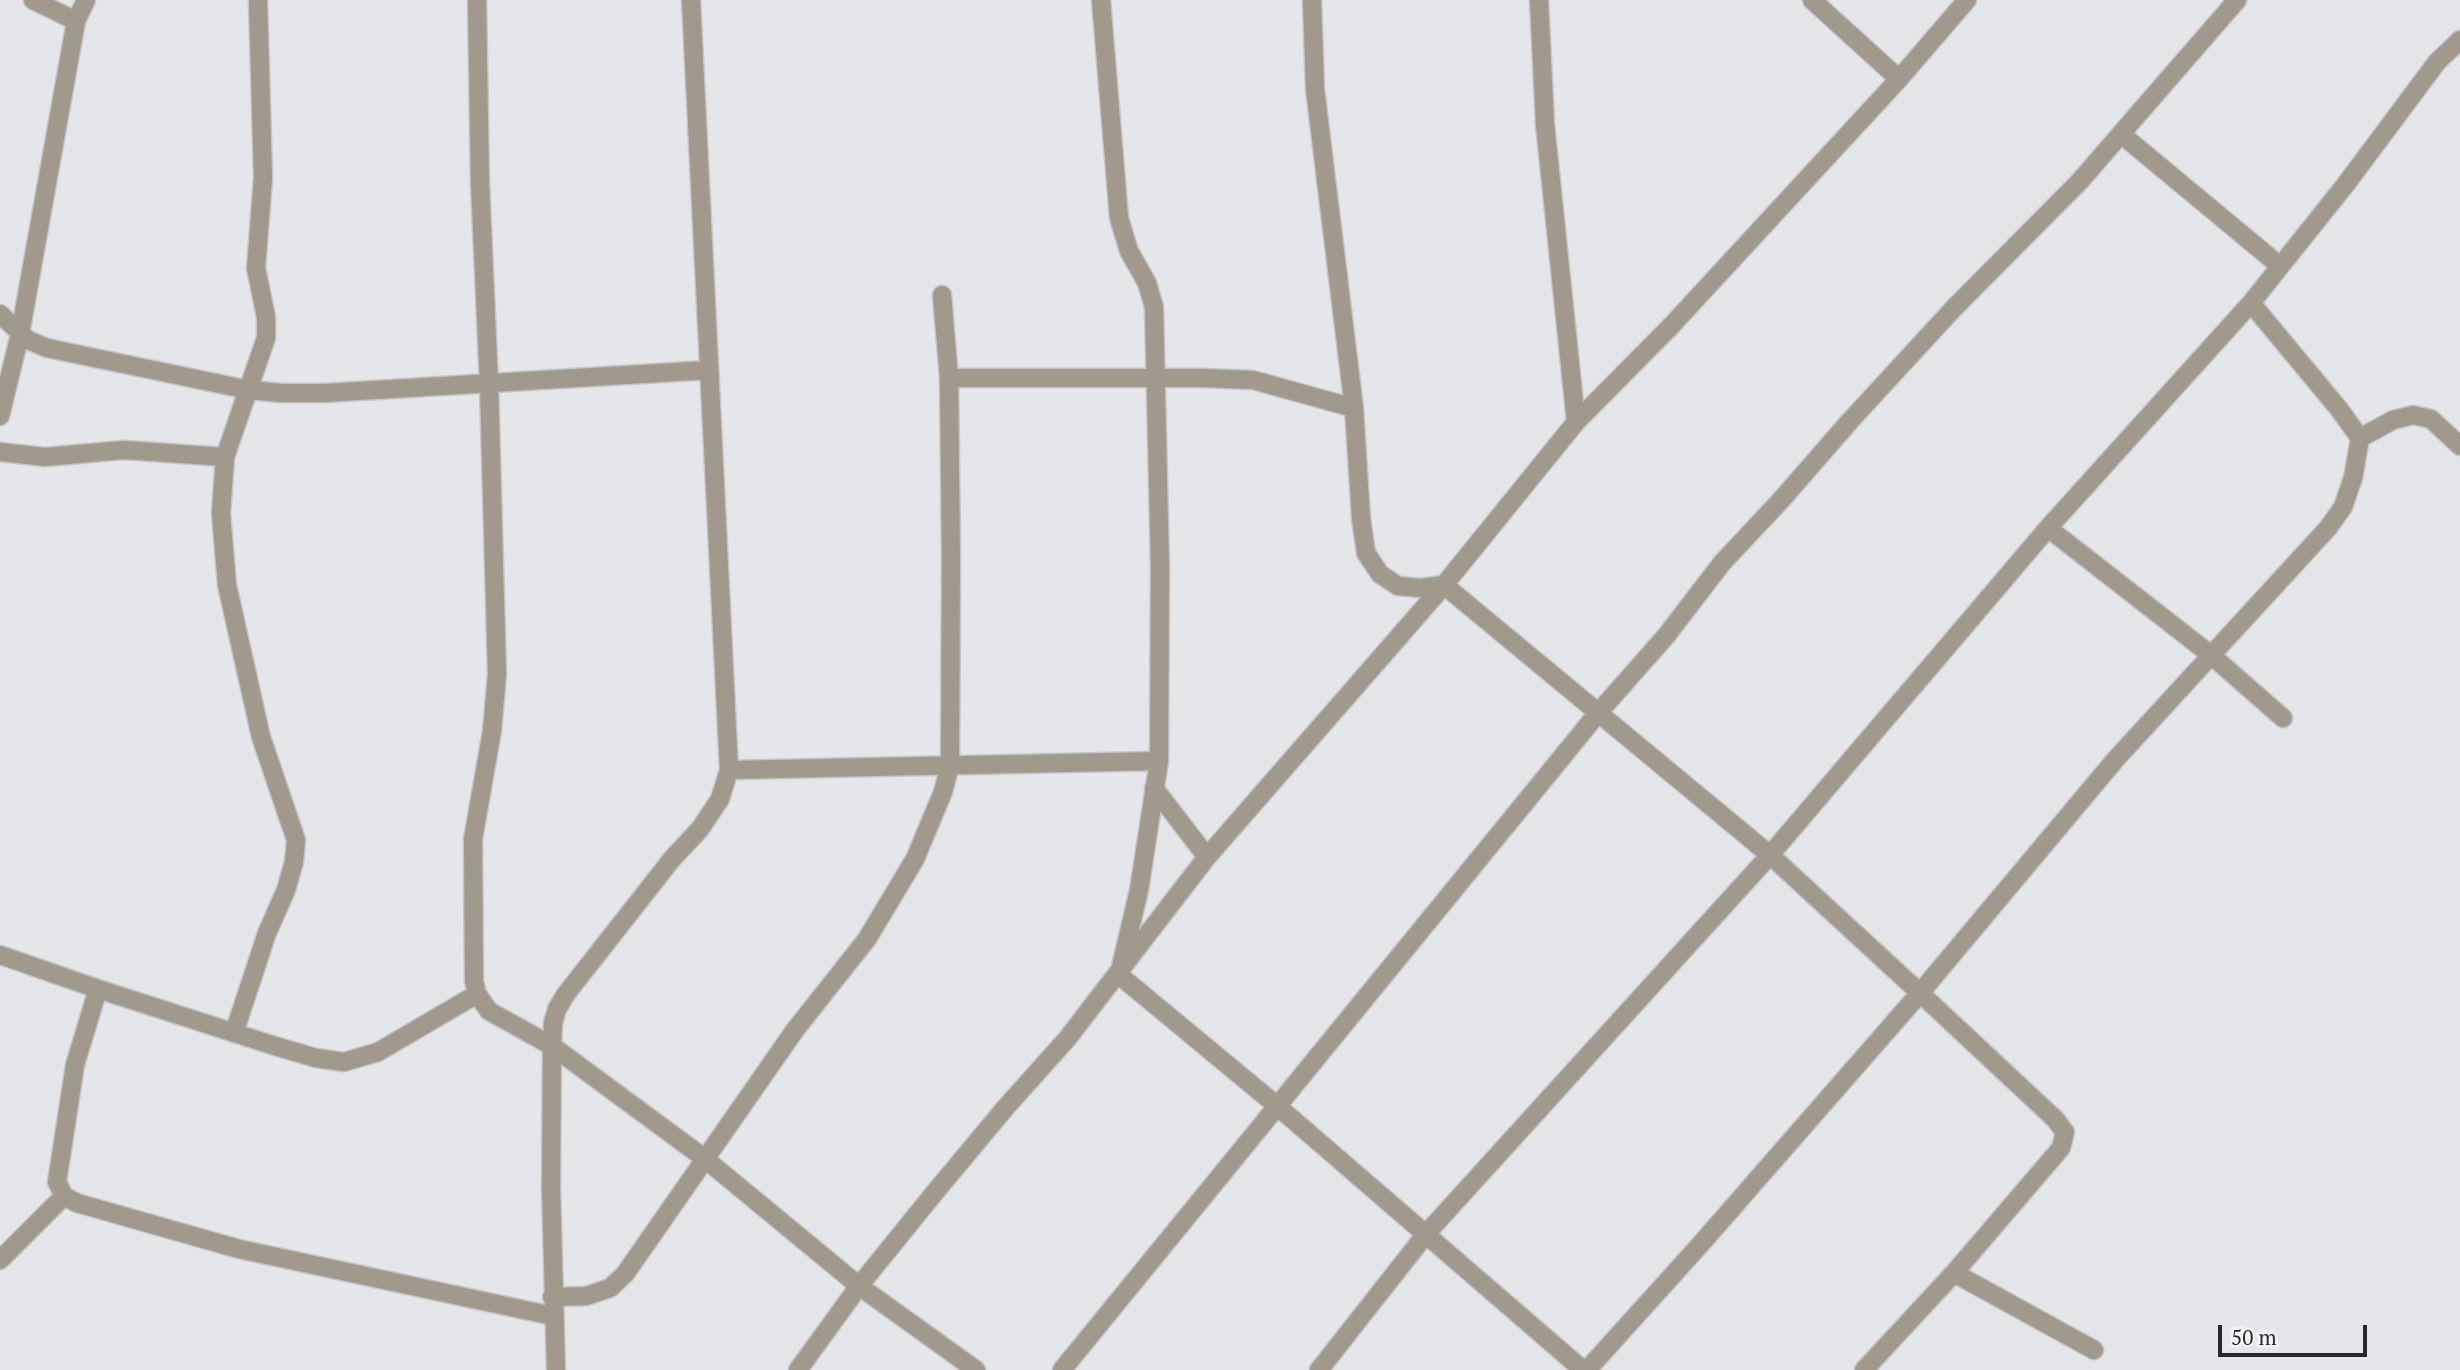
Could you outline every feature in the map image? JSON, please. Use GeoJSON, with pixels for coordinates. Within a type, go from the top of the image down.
{"type":"FeatureCollection","features":[{"type":"Feature","properties":{"kind":"street"},"geometry":{"type":"LineString","coordinates":[[33,0],[76,21]]}},
{"type":"Feature","properties":{"kind":"street"},"geometry":{"type":"LineString","coordinates":[[0,416],[20,334],[76,21],[86,0]]}},
{"type":"Feature","properties":{"kind":"street"},"geometry":{"type":"LineString","coordinates":[[234,1033],[267,933],[286,890],[294,862],[296,840],[261,737],[227,584],[221,513],[225,457],[266,338],[267,317],[256,268],[262,178],[258,0]]}},
{"type":"Feature","properties":{"kind":"street"},"geometry":{"type":"LineString","coordinates":[[477,0],[480,183],[497,674],[492,732],[473,839],[474,981],[477,994],[489,1011],[552,1046],[704,1158],[859,1286],[976,1370]]}},
{"type":"Feature","properties":{"kind":"street"},"geometry":{"type":"LineString","coordinates":[[556,1370],[552,1297],[552,1046],[557,1009],[672,859],[700,829],[720,799],[729,770],[691,0]]}},
{"type":"Feature","properties":{"kind":"street"},"geometry":{"type":"LineString","coordinates":[[1101,0],[1119,218],[1129,251],[1147,283],[1154,307],[1160,568],[1159,761],[1139,890],[1119,975]]}},
{"type":"Feature","properties":{"kind":"street"},"geometry":{"type":"LineString","coordinates":[[1312,0],[1315,89],[1354,408],[1366,553],[1380,574],[1398,586],[1421,588],[1444,585],[1770,855],[2055,1119],[2065,1132],[2061,1148],[1954,1273],[1864,1370]]}},
{"type":"Feature","properties":{"kind":"street"},"geometry":{"type":"LineString","coordinates":[[1539,0],[1545,124],[1576,422]]}},
{"type":"Feature","properties":{"kind":"street"},"geometry":{"type":"LineString","coordinates":[[1812,0],[1899,79]]}},
{"type":"Feature","properties":{"kind":"street"},"geometry":{"type":"LineString","coordinates":[[798,1370],[859,1286],[945,1180],[1119,975],[1207,857],[1444,585],[1576,422],[1672,324],[1899,79],[1967,0]]}},
{"type":"Feature","properties":{"kind":"street"},"geometry":{"type":"LineString","coordinates":[[1062,1370],[1598,713],[1666,636],[1721,563],[1954,308],[2080,181],[2237,0]]}},
{"type":"Feature","properties":{"kind":"street"},"geometry":{"type":"LineString","coordinates":[[1319,1370],[1426,1234],[1770,855],[2048,528],[2251,303],[2346,184],[2437,62],[2460,40]]}},
{"type":"Feature","properties":{"kind":"street"},"geometry":{"type":"LineString","coordinates":[[2121,134],[2280,266]]}},
{"type":"Feature","properties":{"kind":"street"},"geometry":{"type":"LineString","coordinates":[[552,1297],[586,1296],[610,1288],[625,1274],[795,1030],[867,939],[915,859],[943,792],[950,765],[948,378],[942,295]]}},
{"type":"Feature","properties":{"kind":"street"},"geometry":{"type":"LineString","coordinates":[[1119,975],[1276,1105],[1585,1370],[1699,1245],[1920,993],[2115,760],[2328,528],[2343,507],[2353,478],[2360,438],[2251,303]]}},
{"type":"Feature","properties":{"kind":"street"},"geometry":{"type":"LineString","coordinates":[[0,314],[20,334],[47,348],[250,390],[281,393],[325,393],[709,370]]}},
{"type":"Feature","properties":{"kind":"street"},"geometry":{"type":"LineString","coordinates":[[948,378],[1253,380],[1354,408]]}},
{"type":"Feature","properties":{"kind":"street"},"geometry":{"type":"LineString","coordinates":[[2360,438],[2393,421],[2413,415],[2431,419],[2460,446]]}},
{"type":"Feature","properties":{"kind":"street"},"geometry":{"type":"LineString","coordinates":[[0,452],[45,457],[124,450],[225,457]]}},
{"type":"Feature","properties":{"kind":"street"},"geometry":{"type":"LineString","coordinates":[[2048,528],[2211,655],[2283,718]]}},
{"type":"Feature","properties":{"kind":"street"},"geometry":{"type":"LineString","coordinates":[[729,770],[1159,761]]}},
{"type":"Feature","properties":{"kind":"street"},"geometry":{"type":"LineString","coordinates":[[1154,788],[1207,857]]}},
{"type":"Feature","properties":{"kind":"street"},"geometry":{"type":"LineString","coordinates":[[0,955],[234,1033],[316,1058],[344,1062],[378,1052],[477,994]]}},
{"type":"Feature","properties":{"kind":"street"},"geometry":{"type":"LineString","coordinates":[[98,989],[75,1065],[57,1182],[64,1196],[77,1203],[239,1249],[553,1317]]}},
{"type":"Feature","properties":{"kind":"street"},"geometry":{"type":"LineString","coordinates":[[0,1260],[64,1196]]}},
{"type":"Feature","properties":{"kind":"street"},"geometry":{"type":"LineString","coordinates":[[1954,1273],[2094,1350]]}}]}
